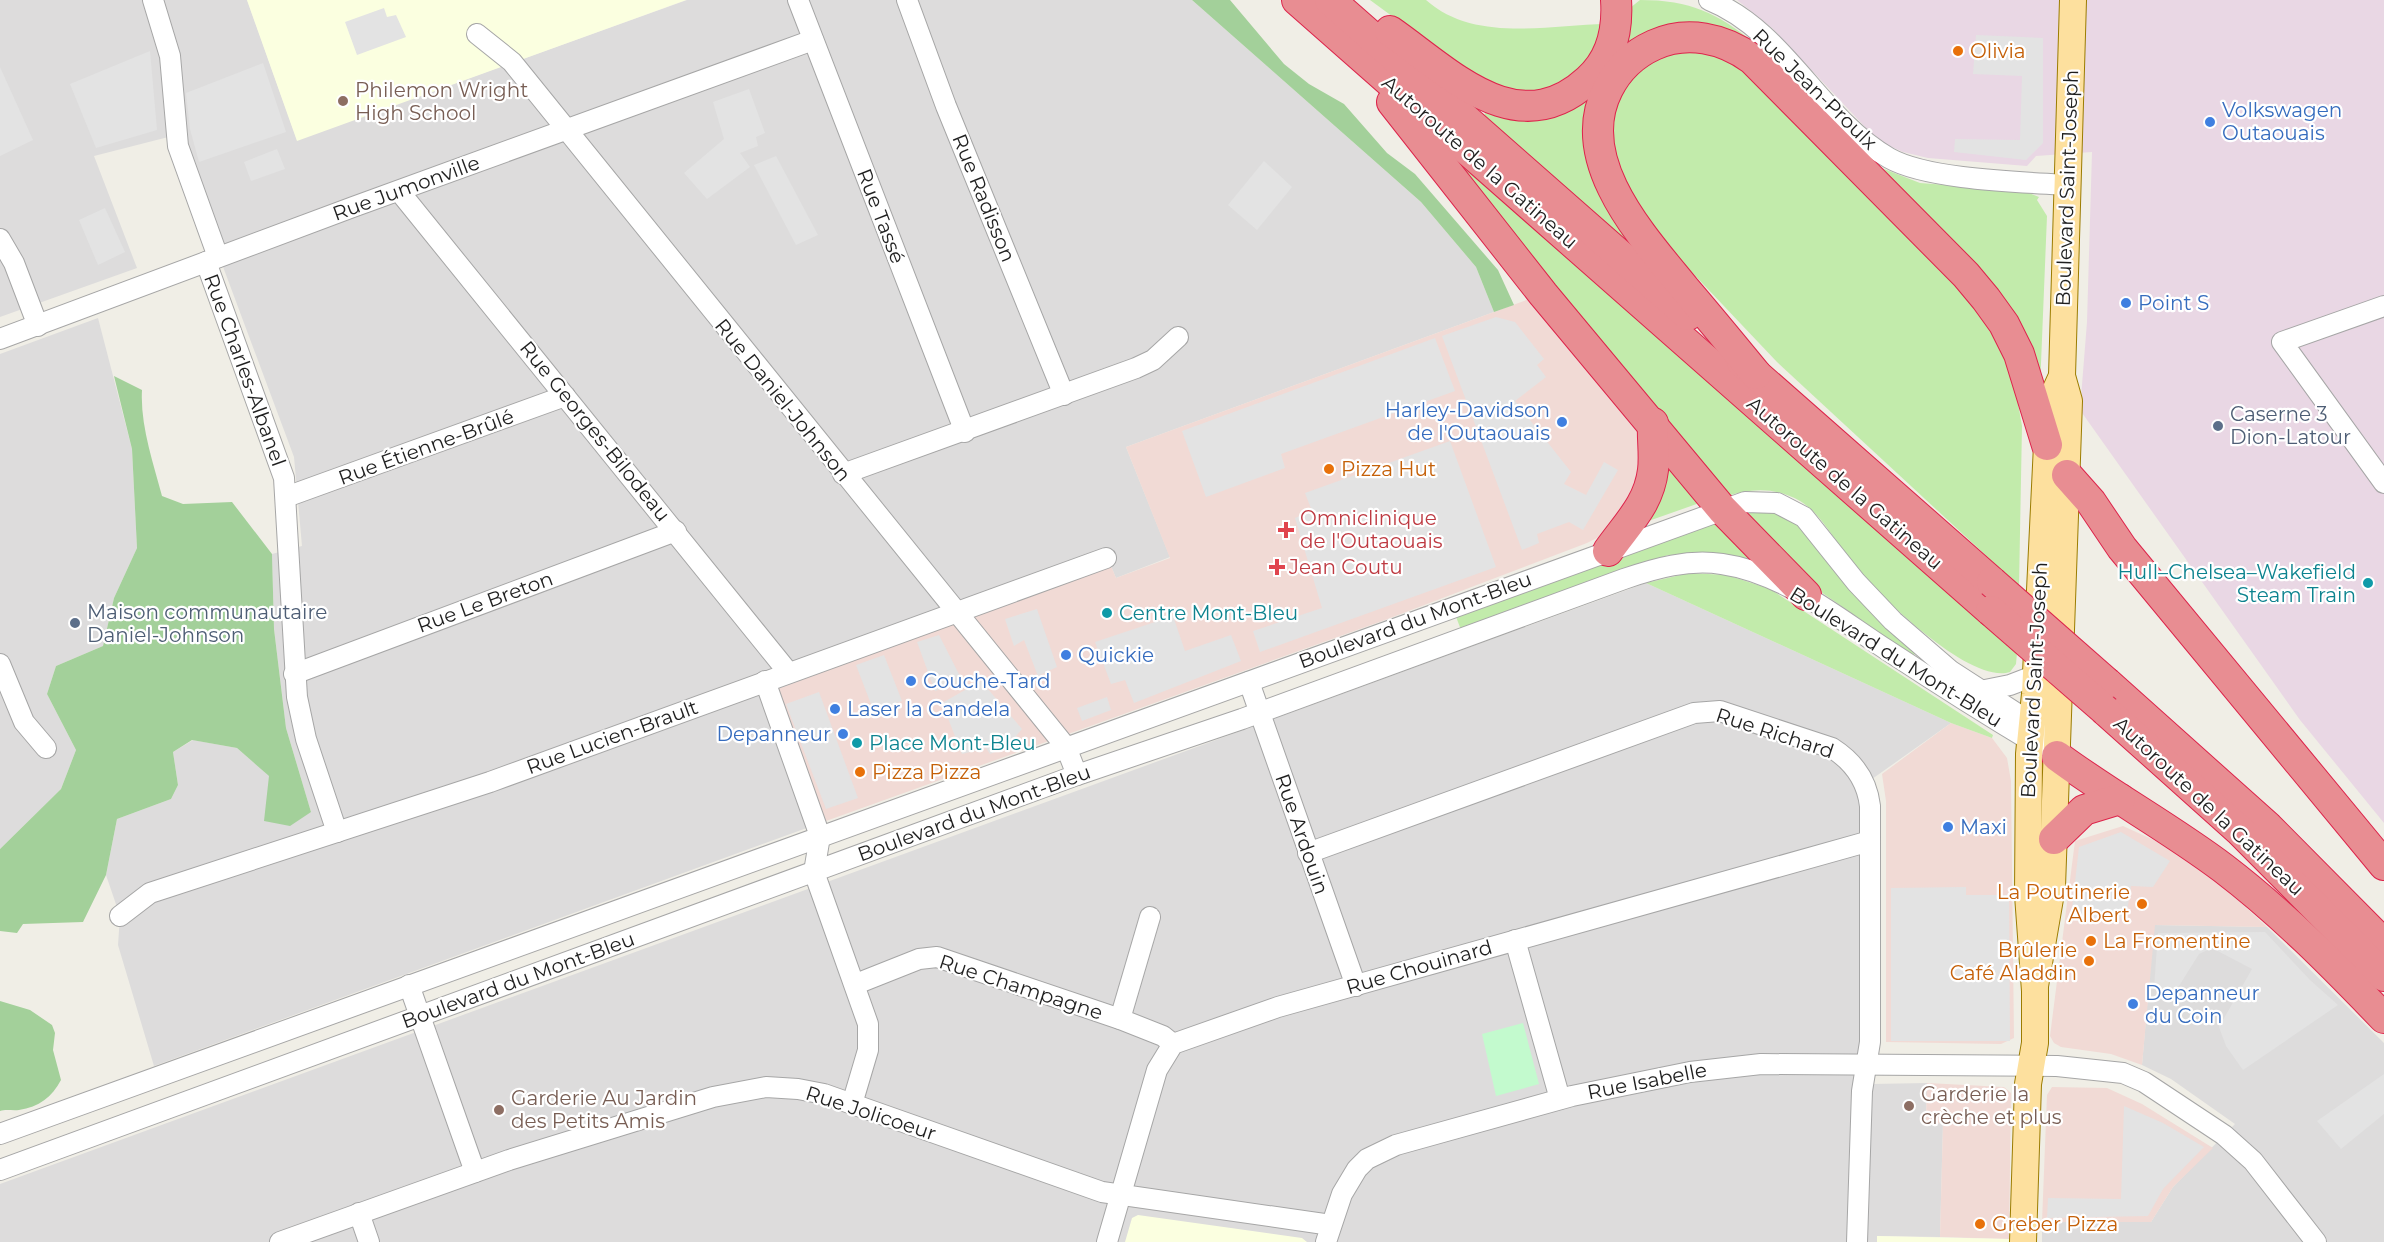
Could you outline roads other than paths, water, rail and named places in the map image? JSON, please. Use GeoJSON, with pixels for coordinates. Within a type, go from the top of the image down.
{"type":"FeatureCollection","features":[{"type":"Feature","properties":{"kind":"highway","name":"Autoroute de la Gatineau"},"geometry":{"type":"LineString","coordinates":[[1297,0],[1992,596],[2106,697],[2384,976]]}},
{"type":"Feature","properties":{"kind":"highway","name":"Autoroute de la Gatineau"},"geometry":{"type":"LineString","coordinates":[[1330,0],[1756,375],[1992,596]]}},
{"type":"Feature","properties":{"kind":"highway"},"geometry":{"type":"LineString","coordinates":[[1347,0],[1477,93],[1502,103],[1530,106],[1569,95],[1598,70],[1614,38],[1616,0]]}},
{"type":"Feature","properties":{"kind":"highway"},"geometry":{"type":"LineString","coordinates":[[1756,375],[1642,236],[1620,201],[1604,162],[1598,123],[1606,93],[1625,64],[1644,50],[1661,42],[1685,38],[1709,39],[1732,46],[1752,59],[1966,275],[1998,315],[2015,344],[2046,445]]}},
{"type":"Feature","properties":{"kind":"highway"},"geometry":{"type":"LineString","coordinates":[[1342,39],[1530,277],[1722,509],[1806,596]]}},
{"type":"Feature","properties":{"kind":"highway"},"geometry":{"type":"LineString","coordinates":[[1608,551],[1638,513],[1648,493],[1653,466],[1653,423]]}},
{"type":"Feature","properties":{"kind":"highway"},"geometry":{"type":"LineString","coordinates":[[2067,475],[2091,502],[2122,548],[2384,865]]}},
{"type":"Feature","properties":{"kind":"highway","name":"Autoroute de la Gatineau"},"geometry":{"type":"LineString","coordinates":[[2106,697],[2248,808],[2384,944]]}},
{"type":"Feature","properties":{"kind":"highway"},"geometry":{"type":"LineString","coordinates":[[2057,756],[2198,849],[2267,903],[2384,1018]]}},
{"type":"Feature","properties":{"kind":"highway"},"geometry":{"type":"LineString","coordinates":[[2054,839],[2084,810],[2120,799]]}},
{"type":"Feature","properties":{"kind":"main road","name":"Boulevard Saint-Joseph"},"geometry":{"type":"LineString","coordinates":[[2036,986],[2051,896],[2054,839],[2069,401],[2062,376],[2073,0]]}},
{"type":"Feature","properties":{"kind":"main road","name":"Boulevard Saint-Joseph"},"geometry":{"type":"LineString","coordinates":[[2023,1242],[2028,1094],[2035,1043],[2036,986],[2028,895],[2027,812],[2036,675],[2046,445],[2051,400],[2062,376]]}},
{"type":"Feature","properties":{"kind":"street","name":"Rue Charles-Albanel"},"geometry":{"type":"LineString","coordinates":[[153,0],[170,56],[177,146],[277,453],[286,497],[294,674],[306,739],[337,832]]}},
{"type":"Feature","properties":{"kind":"street","name":"Rue Tassé"},"geometry":{"type":"LineString","coordinates":[[798,0],[964,432]]}},
{"type":"Feature","properties":{"kind":"street","name":"Rue Radisson"},"geometry":{"type":"LineString","coordinates":[[908,0],[946,106],[1065,395]]}},
{"type":"Feature","properties":{"kind":"street","name":"Rue Jean-Proulx"},"geometry":{"type":"LineString","coordinates":[[1709,0],[1756,29],[1852,130],[1895,161],[1938,173],[2068,185]]}},
{"type":"Feature","properties":{"kind":"street","name":"Rue Daniel-Johnson"},"geometry":{"type":"LineString","coordinates":[[477,34],[512,62],[1066,747],[1077,775]]}},
{"type":"Feature","properties":{"kind":"street","name":"Rue Jumonville"},"geometry":{"type":"LineString","coordinates":[[0,339],[399,190],[813,40]]}},
{"type":"Feature","properties":{"kind":"street","name":"Rue Georges-Bilodeau"},"geometry":{"type":"LineString","coordinates":[[399,190],[788,672]]}},
{"type":"Feature","properties":{"kind":"street"},"geometry":{"type":"LineString","coordinates":[[0,239],[14,263],[38,326]]}},
{"type":"Feature","properties":{"kind":"street"},"geometry":{"type":"LineString","coordinates":[[2384,306],[2282,342],[2384,483]]}},
{"type":"Feature","properties":{"kind":"street"},"geometry":{"type":"LineString","coordinates":[[843,474],[1065,395],[1153,360],[1178,337]]}},
{"type":"Feature","properties":{"kind":"street","name":"Rue Étienne-Brûlé"},"geometry":{"type":"LineString","coordinates":[[286,497],[565,396]]}},
{"type":"Feature","properties":{"kind":"street","name":"Boulevard du Mont-Bleu"},"geometry":{"type":"LineString","coordinates":[[0,1134],[1745,502],[1762,500],[1777,502],[1799,513],[1815,529],[1856,582],[1893,621],[1936,660],[2032,732],[2057,756]]}},
{"type":"Feature","properties":{"kind":"street","name":"Rue Le Breton"},"geometry":{"type":"LineString","coordinates":[[294,674],[676,531]]}},
{"type":"Feature","properties":{"kind":"street","name":"Rue Lucien-Brault"},"geometry":{"type":"LineString","coordinates":[[120,916],[150,893],[489,782],[1106,558]]}},
{"type":"Feature","properties":{"kind":"street","name":"Boulevard du Mont-Bleu"},"geometry":{"type":"LineString","coordinates":[[0,1170],[1077,775],[1259,712],[1624,579],[1673,564],[1710,563],[1743,568],[1806,596],[1932,679],[2032,732]]}},
{"type":"Feature","properties":{"kind":"street"},"geometry":{"type":"LineString","coordinates":[[0,664],[24,722],[46,748]]}},
{"type":"Feature","properties":{"kind":"street"},"geometry":{"type":"LineString","coordinates":[[1980,691],[2010,685],[2036,675]]}},
{"type":"Feature","properties":{"kind":"street"},"geometry":{"type":"LineString","coordinates":[[765,681],[820,836],[814,872],[856,984],[870,1036],[852,1104]]}},
{"type":"Feature","properties":{"kind":"street","name":"Rue Ardouin"},"geometry":{"type":"LineString","coordinates":[[1249,682],[1356,986]]}},
{"type":"Feature","properties":{"kind":"street","name":"Rue Richard"},"geometry":{"type":"LineString","coordinates":[[1308,852],[1694,713],[1720,711],[1832,748],[1843,755],[1859,773],[1869,793],[1870,1042],[1865,1066],[1857,1242]]}},
{"type":"Feature","properties":{"kind":"street"},"geometry":{"type":"LineString","coordinates":[[975,780],[985,809]]}},
{"type":"Feature","properties":{"kind":"street","name":"Rue Chouinard"},"geometry":{"type":"LineString","coordinates":[[1173,1044],[1278,1007],[1870,841]]}},
{"type":"Feature","properties":{"kind":"street","name":"Rue Champagne"},"geometry":{"type":"LineString","coordinates":[[1120,1018],[1150,917]]}},
{"type":"Feature","properties":{"kind":"street"},"geometry":{"type":"LineString","coordinates":[[1515,940],[1560,1099]]}},
{"type":"Feature","properties":{"kind":"street","name":"Rue Champagne"},"geometry":{"type":"LineString","coordinates":[[856,984],[919,959],[937,957],[1120,1018],[1163,1036],[1173,1044]]}},
{"type":"Feature","properties":{"kind":"street"},"geometry":{"type":"LineString","coordinates":[[409,985],[475,1172]]}},
{"type":"Feature","properties":{"kind":"street"},"geometry":{"type":"LineString","coordinates":[[1107,1242],[1157,1070],[1173,1044]]}},
{"type":"Feature","properties":{"kind":"street","name":"Rue Isabelle"},"geometry":{"type":"LineString","coordinates":[[1328,1234],[1348,1181],[1367,1159],[1411,1140],[1560,1099],[1741,1065],[2031,1066],[2107,1069],[2144,1082],[2206,1122],[2253,1161],[2316,1242]]}},
{"type":"Feature","properties":{"kind":"street","name":"Rue Jolicoeur"},"geometry":{"type":"LineString","coordinates":[[280,1242],[475,1172],[713,1097],[752,1088],[798,1089],[852,1104],[1121,1196],[1328,1234]]}},
{"type":"Feature","properties":{"kind":"street"},"geometry":{"type":"LineString","coordinates":[[359,1214],[369,1242]]}},
{"type":"Feature","properties":{"kind":"place","name":"Olivia"},"geometry":{"type":"Point","coordinates":[1958,51]}},
{"type":"Feature","properties":{"kind":"place","name":"Philemon Wright High School"},"geometry":{"type":"Point","coordinates":[343,101]}},
{"type":"Feature","properties":{"kind":"place","name":"Volkswagen Outaouais"},"geometry":{"type":"Point","coordinates":[2210,122]}},
{"type":"Feature","properties":{"kind":"place","name":"Point S"},"geometry":{"type":"Point","coordinates":[2126,303]}},
{"type":"Feature","properties":{"kind":"place","name":"Harley-Davidson de l'Outaouais"},"geometry":{"type":"Point","coordinates":[1562,422]}},
{"type":"Feature","properties":{"kind":"place","name":"Caserne 3 Dion-Latour"},"geometry":{"type":"Point","coordinates":[2218,426]}},
{"type":"Feature","properties":{"kind":"place","name":"Pizza Hut"},"geometry":{"type":"Point","coordinates":[1329,469]}},
{"type":"Feature","properties":{"kind":"place","name":"Omniclinique de l'Outaouais"},"geometry":{"type":"Point","coordinates":[1286,530]}},
{"type":"Feature","properties":{"kind":"place","name":"Jean Coutu"},"geometry":{"type":"Point","coordinates":[1277,567]}},
{"type":"Feature","properties":{"kind":"place","name":"Hull–Chelsea–Wakefield Steam Train"},"geometry":{"type":"Point","coordinates":[2368,583]}},
{"type":"Feature","properties":{"kind":"place","name":"Centre Mont-Bleu"},"geometry":{"type":"Point","coordinates":[1107,613]}},
{"type":"Feature","properties":{"kind":"place","name":"Maison communautaire Daniel-Johnson"},"geometry":{"type":"Point","coordinates":[75,623]}},
{"type":"Feature","properties":{"kind":"place","name":"Quickie"},"geometry":{"type":"Point","coordinates":[1066,655]}},
{"type":"Feature","properties":{"kind":"place","name":"Couche-Tard"},"geometry":{"type":"Point","coordinates":[911,681]}},
{"type":"Feature","properties":{"kind":"place","name":"Laser la Candela"},"geometry":{"type":"Point","coordinates":[835,709]}},
{"type":"Feature","properties":{"kind":"place","name":"Depanneur"},"geometry":{"type":"Point","coordinates":[843,734]}},
{"type":"Feature","properties":{"kind":"place","name":"Place Mont-Bleu"},"geometry":{"type":"Point","coordinates":[857,743]}},
{"type":"Feature","properties":{"kind":"place","name":"Pizza Pizza"},"geometry":{"type":"Point","coordinates":[860,772]}},
{"type":"Feature","properties":{"kind":"place","name":"Maxi"},"geometry":{"type":"Point","coordinates":[1948,827]}},
{"type":"Feature","properties":{"kind":"place","name":"La Poutinerie Albert"},"geometry":{"type":"Point","coordinates":[2142,904]}},
{"type":"Feature","properties":{"kind":"place","name":"La Fromentine"},"geometry":{"type":"Point","coordinates":[2091,941]}},
{"type":"Feature","properties":{"kind":"place","name":"Brûlerie Café Aladdin"},"geometry":{"type":"Point","coordinates":[2089,961]}},
{"type":"Feature","properties":{"kind":"place","name":"Depanneur du Coin"},"geometry":{"type":"Point","coordinates":[2133,1004]}},
{"type":"Feature","properties":{"kind":"place","name":"Garderie la crèche et plus"},"geometry":{"type":"Point","coordinates":[1909,1106]}},
{"type":"Feature","properties":{"kind":"place","name":"Garderie Au Jardin des Petits Amis"},"geometry":{"type":"Point","coordinates":[499,1110]}},
{"type":"Feature","properties":{"kind":"place","name":"Greber Pizza"},"geometry":{"type":"Point","coordinates":[1980,1224]}}]}
